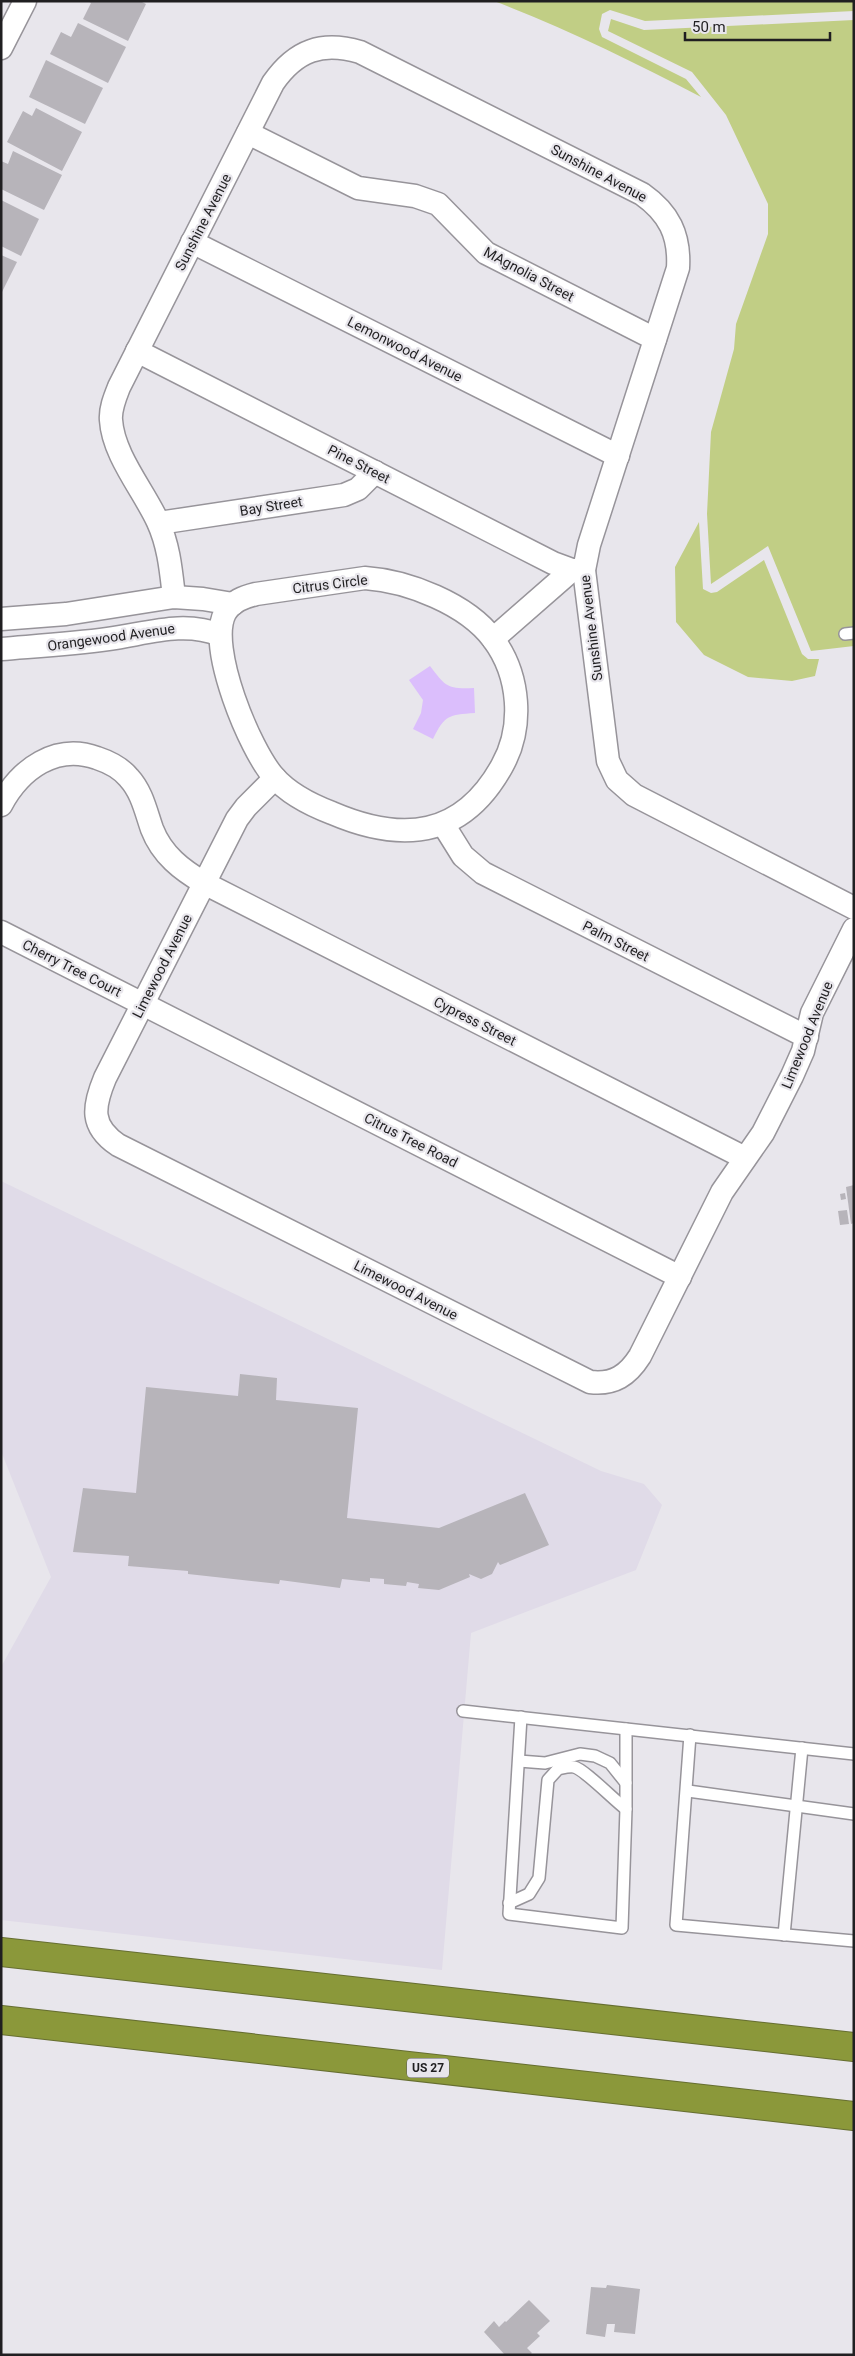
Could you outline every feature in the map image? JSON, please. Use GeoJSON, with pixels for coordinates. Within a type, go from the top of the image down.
{"type":"FeatureCollection","features":[{"type":"Feature","properties":{"kind":"highway"},"geometry":{"type":"LineString","coordinates":[[1,1952],[854,2047]]}},
{"type":"Feature","properties":{"kind":"highway","name":"US 27"},"geometry":{"type":"LineString","coordinates":[[1,2020],[854,2116]]}},
{"type":"Feature","properties":{"kind":"street"},"geometry":{"type":"LineString","coordinates":[[1,48],[25,1]]}},
{"type":"Feature","properties":{"kind":"street","name":"Sunshine Avenue"},"geometry":{"type":"LineString","coordinates":[[174,597],[169,554],[159,523],[118,448],[111,419],[119,387],[273,83],[285,68],[311,50],[336,46],[360,52],[642,194],[663,212],[670,221],[677,241],[679,254],[678,268],[589,545],[578,570],[608,761],[617,780],[634,795],[854,908]]}},
{"type":"Feature","properties":{"kind":"street","name":"MAgnolia Street"},"geometry":{"type":"LineString","coordinates":[[248,133],[358,188],[415,196],[438,204],[486,254],[656,339]]}},
{"type":"Feature","properties":{"kind":"street","name":"Lemonwood Avenue"},"geometry":{"type":"LineString","coordinates":[[192,242],[618,456]]}},
{"type":"Feature","properties":{"kind":"street","name":"Pine Street"},"geometry":{"type":"LineString","coordinates":[[137,351],[553,563],[578,570]]}},
{"type":"Feature","properties":{"kind":"street","name":"Bay Street"},"geometry":{"type":"LineString","coordinates":[[159,523],[344,495],[358,489],[375,472]]}},
{"type":"Feature","properties":{"kind":"street"},"geometry":{"type":"LineString","coordinates":[[493,639],[578,570]]}},
{"type":"Feature","properties":{"kind":"street","name":"Citrus Circle"},"geometry":{"type":"LineString","coordinates":[[366,578],[386,580],[405,585],[444,602],[469,617],[493,639],[504,657],[512,677],[516,700],[516,723],[511,746],[502,766],[475,802],[443,824],[421,831],[401,832],[362,825],[306,801],[289,791],[263,763],[242,720],[226,668],[220,635],[226,613],[233,604],[256,594],[366,578]]}},
{"type":"Feature","properties":{"kind":"street"},"geometry":{"type":"LineString","coordinates":[[1,618],[66,614],[174,597],[233,604]]}},
{"type":"Feature","properties":{"kind":"street"},"geometry":{"type":"LineString","coordinates":[[66,614],[73,643]]}},
{"type":"Feature","properties":{"kind":"street","name":"Orangewood Avenue"},"geometry":{"type":"LineString","coordinates":[[1,649],[73,643],[178,627],[204,629],[220,635]]}},
{"type":"Feature","properties":{"kind":"street"},"geometry":{"type":"LineString","coordinates":[[1,805],[21,776],[46,759],[62,754],[77,754],[106,761],[119,768],[133,784],[146,808],[158,843],[166,854],[204,883]]}},
{"type":"Feature","properties":{"kind":"street","name":"Limewood Avenue"},"geometry":{"type":"LineString","coordinates":[[275,778],[246,807],[237,820],[105,1078],[99,1092],[96,1118],[100,1129],[108,1138],[163,1167],[590,1382],[609,1382],[626,1373],[634,1366],[722,1192],[764,1133],[792,1076],[807,1037],[816,1003],[854,929]]}},
{"type":"Feature","properties":{"kind":"street","name":"Palm Street"},"geometry":{"type":"LineString","coordinates":[[443,824],[463,856],[482,873],[807,1037]]}},
{"type":"Feature","properties":{"kind":"street","name":"Cypress Street"},"geometry":{"type":"LineString","coordinates":[[204,883],[745,1158]]}},
{"type":"Feature","properties":{"kind":"street","name":"Cherry Tree Court"},"geometry":{"type":"LineString","coordinates":[[1,932],[143,1004]]}},
{"type":"Feature","properties":{"kind":"street","name":"Citrus Tree Road"},"geometry":{"type":"LineString","coordinates":[[143,1004],[680,1276]]}},
{"type":"Feature","properties":{"kind":"lane"},"geometry":{"type":"LineString","coordinates":[[463,1711],[854,1754]]}},
{"type":"Feature","properties":{"kind":"lane"},"geometry":{"type":"LineString","coordinates":[[521,1717],[508,1914],[622,1928],[626,1809],[626,1728]]}},
{"type":"Feature","properties":{"kind":"lane"},"geometry":{"type":"LineString","coordinates":[[690,1735],[688,1791],[676,1925],[854,1941]]}},
{"type":"Feature","properties":{"kind":"lane"},"geometry":{"type":"LineString","coordinates":[[784,1934],[802,1748]]}},
{"type":"Feature","properties":{"kind":"lane"},"geometry":{"type":"LineString","coordinates":[[519,1761],[545,1763],[580,1754],[595,1756],[610,1763],[626,1782]]}},
{"type":"Feature","properties":{"kind":"lane"},"geometry":{"type":"LineString","coordinates":[[510,1903],[529,1894],[539,1878],[548,1780],[558,1768],[573,1767],[584,1772],[606,1794],[626,1809]]}},
{"type":"Feature","properties":{"kind":"lane"},"geometry":{"type":"LineString","coordinates":[[688,1791],[854,1814]]}},
{"type":"Feature","properties":{"kind":"shaded area"},"geometry":{"type":"Polygon","coordinates":[[[430,666],[444,682],[452,687],[474,688],[475,713],[448,718],[441,725],[433,739],[413,729],[421,713],[423,700],[409,680],[430,666]]]}},
{"type":"Feature","properties":{"kind":"shaded area"},"geometry":{"type":"Polygon","coordinates":[[[1,1181],[601,1471],[644,1484],[662,1505],[636,1570],[471,1633],[442,1970],[1,1920],[1,1667],[51,1577],[1,1451],[1,1181]]]}},
{"type":"Feature","properties":{"kind":"green space"},"geometry":{"type":"Polygon","coordinates":[[[494,1],[854,1],[854,11],[645,21],[610,10],[602,14],[599,29],[602,37],[686,79],[701,97],[599,46],[547,22],[494,1]]]}},
{"type":"Feature","properties":{"kind":"green space"},"geometry":{"type":"Polygon","coordinates":[[[611,19],[644,30],[854,20],[854,646],[811,651],[768,546],[711,584],[707,514],[711,432],[734,349],[736,324],[768,234],[768,204],[726,115],[692,72],[608,31],[611,19]]]}},
{"type":"Feature","properties":{"kind":"green space"},"geometry":{"type":"Polygon","coordinates":[[[699,522],[703,589],[711,593],[717,592],[764,560],[802,654],[808,659],[819,659],[815,676],[792,681],[748,677],[704,655],[676,622],[675,567],[699,522]]]}},
{"type":"Feature","properties":{"kind":"building"},"geometry":{"type":"Polygon","coordinates":[[[88,1],[140,1],[146,4],[128,41],[83,19],[91,3],[88,1]]]}},
{"type":"Feature","properties":{"kind":"building"},"geometry":{"type":"Polygon","coordinates":[[[78,23],[126,47],[108,83],[50,54],[61,32],[71,37],[78,23]]]}},
{"type":"Feature","properties":{"kind":"building"},"geometry":{"type":"Polygon","coordinates":[[[46,60],[103,88],[85,124],[29,97],[46,60]]]}},
{"type":"Feature","properties":{"kind":"building"},"geometry":{"type":"Polygon","coordinates":[[[36,108],[82,132],[62,171],[7,142],[23,111],[32,116],[36,108]]]}},
{"type":"Feature","properties":{"kind":"building"},"geometry":{"type":"Polygon","coordinates":[[[13,151],[62,175],[44,210],[1,189],[1,161],[8,164],[13,151]]]}},
{"type":"Feature","properties":{"kind":"building"},"geometry":{"type":"Polygon","coordinates":[[[1,200],[39,219],[21,256],[1,246],[1,200]]]}},
{"type":"Feature","properties":{"kind":"building"},"geometry":{"type":"Polygon","coordinates":[[[1,255],[17,262],[1,294],[1,255]]]}},
{"type":"Feature","properties":{"kind":"building"},"geometry":{"type":"Polygon","coordinates":[[[854,1185],[854,1223],[851,1224],[846,1187],[854,1185]]]}},
{"type":"Feature","properties":{"kind":"building"},"geometry":{"type":"Polygon","coordinates":[[[845,1193],[846,1199],[841,1200],[840,1194],[845,1193]]]}},
{"type":"Feature","properties":{"kind":"building"},"geometry":{"type":"Polygon","coordinates":[[[847,1210],[849,1224],[840,1225],[838,1211],[847,1210]]]}},
{"type":"Feature","properties":{"kind":"building"},"geometry":{"type":"Polygon","coordinates":[[[240,1374],[277,1378],[276,1400],[358,1408],[347,1518],[439,1528],[525,1493],[549,1545],[500,1565],[498,1562],[492,1574],[481,1579],[469,1574],[470,1577],[439,1590],[418,1588],[419,1584],[407,1582],[406,1586],[384,1584],[384,1579],[370,1578],[370,1582],[342,1579],[340,1588],[280,1580],[279,1584],[188,1574],[188,1571],[128,1566],[129,1556],[73,1552],[83,1488],[136,1493],[146,1387],[238,1396],[240,1374]]]}},
{"type":"Feature","properties":{"kind":"building"},"geometry":{"type":"Polygon","coordinates":[[[607,2285],[640,2289],[635,2334],[614,2332],[615,2324],[607,2324],[605,2337],[586,2334],[591,2287],[606,2288],[607,2285]]]}},
{"type":"Feature","properties":{"kind":"building"},"geometry":{"type":"Polygon","coordinates":[[[529,2300],[550,2321],[537,2333],[540,2336],[527,2348],[532,2353],[530,2355],[505,2355],[484,2332],[494,2321],[499,2327],[529,2300]]]}}]}
